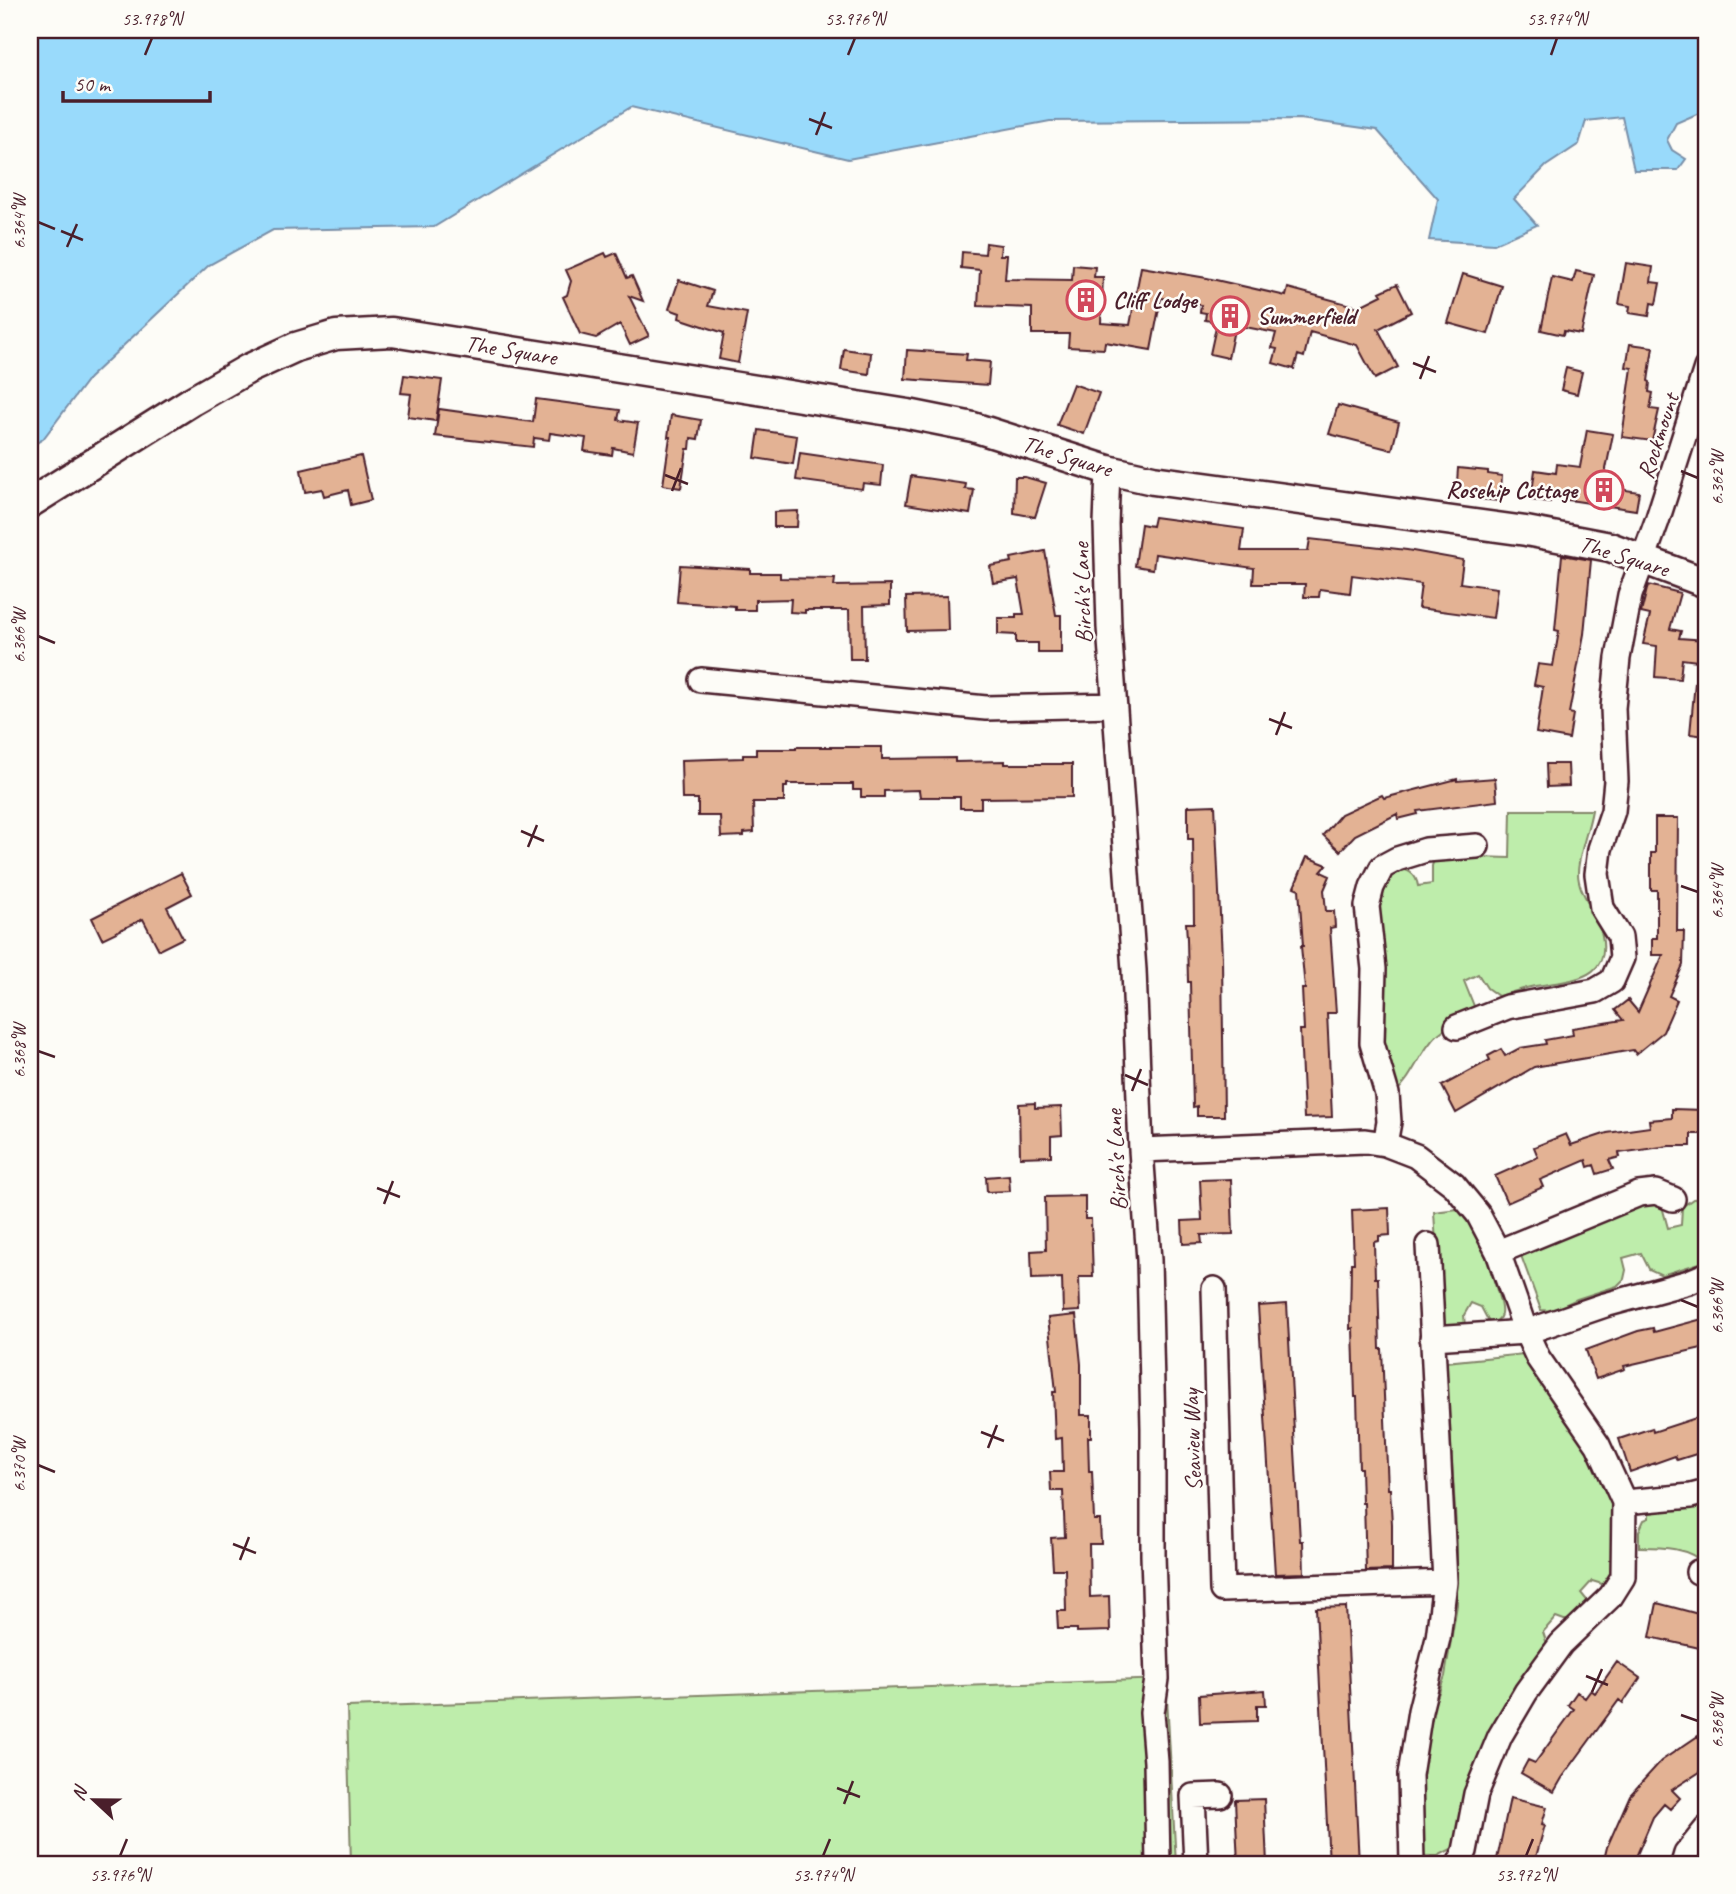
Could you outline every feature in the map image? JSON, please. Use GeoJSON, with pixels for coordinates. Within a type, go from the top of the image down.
{"type":"FeatureCollection","features":[{"type":"Feature","properties":{"kind":"main road","name":"The Square"},"geometry":{"type":"LineString","coordinates":[[30,503],[248,369],[296,347],[337,335],[391,332],[908,414],[973,427],[1108,470],[1153,480],[1526,531],[1609,547],[1706,583]]}},
{"type":"Feature","properties":{"kind":"street","name":"Rockmount"},"geometry":{"type":"LineString","coordinates":[[1457,1027],[1507,1007],[1595,991],[1612,982],[1622,958],[1619,937],[1602,908],[1597,874],[1600,849],[1613,811],[1616,781],[1613,708],[1618,658],[1630,595],[1706,368]]}},
{"type":"Feature","properties":{"kind":"street","name":"Birch's Lane"},"geometry":{"type":"LineString","coordinates":[[1108,470],[1108,592],[1134,970],[1141,1150],[1149,1260],[1157,1679],[1152,1713],[1158,1864]]}},
{"type":"Feature","properties":{"kind":"street"},"geometry":{"type":"LineString","coordinates":[[701,680],[986,708],[1114,705]]}},
{"type":"Feature","properties":{"kind":"street"},"geometry":{"type":"LineString","coordinates":[[1385,1144],[1389,1122],[1388,1094],[1372,1043],[1374,969],[1367,906],[1372,887],[1382,867],[1398,859],[1426,850],[1477,846]]}},
{"type":"Feature","properties":{"kind":"street"},"geometry":{"type":"LineString","coordinates":[[1141,1150],[1365,1141],[1385,1144],[1416,1156],[1454,1185],[1478,1214],[1498,1252],[1538,1358],[1598,1445],[1624,1502],[1623,1577],[1611,1596],[1561,1644],[1525,1692],[1506,1725],[1476,1794],[1465,1851],[1458,1864]]}},
{"type":"Feature","properties":{"kind":"street"},"geometry":{"type":"LineString","coordinates":[[1498,1252],[1639,1195],[1656,1192],[1673,1199]]}},
{"type":"Feature","properties":{"kind":"street"},"geometry":{"type":"LineString","coordinates":[[1412,1864],[1410,1775],[1420,1711],[1438,1638],[1445,1583],[1428,1245]]}},
{"type":"Feature","properties":{"kind":"street"},"geometry":{"type":"LineString","coordinates":[[1432,1338],[1526,1332],[1706,1275]]}},
{"type":"Feature","properties":{"kind":"street","name":"Seaview Way"},"geometry":{"type":"LineString","coordinates":[[1214,1289],[1223,1590],[1445,1583]]}},
{"type":"Feature","properties":{"kind":"street"},"geometry":{"type":"LineString","coordinates":[[1624,1502],[1691,1496],[1706,1492]]}},
{"type":"Feature","properties":{"kind":"street"},"geometry":{"type":"LineString","coordinates":[[1196,1864],[1193,1797],[1220,1794]]}},
{"type":"Feature","properties":{"kind":"street"},"geometry":{"type":"LineString","coordinates":[[1683,1864],[1686,1854],[1706,1829]]}},
{"type":"Feature","properties":{"kind":"green space"},"geometry":{"type":"Polygon","coordinates":[[[1511,810],[1592,810],[1578,873],[1583,892],[1598,922],[1603,955],[1598,966],[1578,978],[1498,996],[1487,988],[1478,974],[1464,981],[1474,1006],[1465,1016],[1436,1036],[1394,1094],[1383,1065],[1375,896],[1396,867],[1411,873],[1418,886],[1432,884],[1435,857],[1478,850],[1479,857],[1510,858],[1511,810]]]}},
{"type":"Feature","properties":{"kind":"green space"},"geometry":{"type":"Polygon","coordinates":[[[1703,1198],[1706,1202],[1706,1261],[1662,1275],[1649,1269],[1641,1253],[1623,1258],[1626,1270],[1624,1279],[1617,1286],[1577,1299],[1552,1311],[1541,1310],[1519,1250],[1554,1233],[1656,1200],[1663,1210],[1668,1228],[1681,1225],[1682,1207],[1693,1199],[1703,1198]]]}},
{"type":"Feature","properties":{"kind":"green space"},"geometry":{"type":"Polygon","coordinates":[[[1458,1209],[1471,1221],[1498,1295],[1500,1316],[1490,1324],[1481,1307],[1471,1303],[1464,1315],[1465,1326],[1447,1327],[1441,1323],[1434,1212],[1458,1209]]]}},
{"type":"Feature","properties":{"kind":"green space"},"geometry":{"type":"Polygon","coordinates":[[[1524,1354],[1579,1433],[1613,1506],[1616,1569],[1607,1583],[1592,1581],[1581,1593],[1590,1604],[1574,1620],[1556,1617],[1543,1632],[1547,1644],[1455,1847],[1438,1856],[1421,1856],[1419,1791],[1422,1752],[1432,1711],[1445,1676],[1457,1605],[1457,1543],[1446,1362],[1524,1354]]]}},
{"type":"Feature","properties":{"kind":"green space"},"geometry":{"type":"Polygon","coordinates":[[[1706,1503],[1706,1565],[1683,1551],[1639,1547],[1639,1531],[1644,1520],[1649,1518],[1649,1513],[1706,1503]]]}},
{"type":"Feature","properties":{"kind":"green space"},"geometry":{"type":"Polygon","coordinates":[[[1166,1679],[1176,1864],[351,1864],[347,1707],[1166,1679]]]}},
{"type":"Feature","properties":{"kind":"water"},"geometry":{"type":"Polygon","coordinates":[[[30,30],[1706,30],[1706,110],[1676,123],[1667,140],[1672,150],[1686,159],[1678,170],[1634,170],[1622,117],[1586,121],[1579,144],[1546,166],[1514,199],[1537,225],[1494,244],[1429,240],[1438,199],[1377,130],[1300,119],[1050,121],[848,159],[631,107],[434,227],[273,230],[209,265],[89,378],[43,439],[30,447],[30,30]]]}},
{"type":"Feature","properties":{"kind":"building"},"geometry":{"type":"Polygon","coordinates":[[[986,243],[1001,245],[1000,255],[1007,255],[1005,279],[1072,280],[1073,265],[1095,267],[1094,277],[1103,277],[1101,323],[1130,325],[1141,267],[1207,278],[1286,296],[1288,288],[1358,307],[1397,284],[1411,312],[1378,329],[1398,367],[1375,379],[1357,345],[1310,332],[1304,357],[1298,355],[1294,369],[1273,363],[1277,349],[1272,348],[1276,333],[1235,325],[1228,358],[1210,354],[1217,322],[1205,320],[1206,313],[1200,312],[1201,305],[1161,298],[1151,350],[1105,342],[1104,349],[1068,347],[1069,334],[1032,334],[1032,308],[978,306],[980,270],[961,268],[962,252],[985,254],[986,243]]]}},
{"type":"Feature","properties":{"kind":"building"},"geometry":{"type":"Polygon","coordinates":[[[605,253],[607,257],[616,253],[627,278],[632,276],[643,301],[629,296],[649,336],[630,345],[620,324],[596,338],[580,334],[563,297],[567,295],[571,281],[566,270],[605,253]]]}},
{"type":"Feature","properties":{"kind":"building"},"geometry":{"type":"Polygon","coordinates":[[[1626,263],[1653,267],[1651,282],[1660,283],[1656,304],[1651,303],[1649,316],[1629,313],[1630,306],[1619,304],[1626,263]]]}},
{"type":"Feature","properties":{"kind":"building"},"geometry":{"type":"Polygon","coordinates":[[[1576,271],[1594,275],[1581,334],[1564,331],[1563,335],[1541,330],[1552,277],[1573,282],[1576,271]]]}},
{"type":"Feature","properties":{"kind":"building"},"geometry":{"type":"Polygon","coordinates":[[[1463,274],[1502,286],[1488,334],[1448,323],[1463,274]]]}},
{"type":"Feature","properties":{"kind":"building"},"geometry":{"type":"Polygon","coordinates":[[[679,280],[713,291],[708,306],[747,313],[738,363],[719,359],[724,333],[679,318],[680,313],[669,309],[679,280]]]}},
{"type":"Feature","properties":{"kind":"building"},"geometry":{"type":"Polygon","coordinates":[[[1630,344],[1653,347],[1648,381],[1649,392],[1653,393],[1650,409],[1659,410],[1652,441],[1622,437],[1632,368],[1626,367],[1630,344]]]}},
{"type":"Feature","properties":{"kind":"building"},"geometry":{"type":"Polygon","coordinates":[[[844,349],[871,353],[869,374],[841,370],[844,349]]]}},
{"type":"Feature","properties":{"kind":"building"},"geometry":{"type":"Polygon","coordinates":[[[907,350],[967,354],[966,360],[990,362],[988,385],[905,379],[907,350]]]}},
{"type":"Feature","properties":{"kind":"building"},"geometry":{"type":"Polygon","coordinates":[[[1566,368],[1582,372],[1577,394],[1561,390],[1566,368]]]}},
{"type":"Feature","properties":{"kind":"building"},"geometry":{"type":"Polygon","coordinates":[[[404,375],[442,380],[436,421],[408,417],[411,394],[401,393],[404,375]]]}},
{"type":"Feature","properties":{"kind":"building"},"geometry":{"type":"Polygon","coordinates":[[[1073,384],[1099,393],[1084,434],[1057,425],[1073,384]]]}},
{"type":"Feature","properties":{"kind":"building"},"geometry":{"type":"Polygon","coordinates":[[[536,399],[620,410],[618,420],[638,423],[633,452],[613,448],[612,455],[584,451],[586,438],[550,433],[549,440],[534,438],[533,447],[435,436],[439,409],[533,422],[536,399]]]}},
{"type":"Feature","properties":{"kind":"building"},"geometry":{"type":"Polygon","coordinates":[[[1338,405],[1399,422],[1392,450],[1329,434],[1338,405]]]}},
{"type":"Feature","properties":{"kind":"building"},"geometry":{"type":"Polygon","coordinates":[[[671,415],[701,420],[698,439],[691,438],[690,449],[687,449],[681,488],[663,485],[671,415]]]}},
{"type":"Feature","properties":{"kind":"building"},"geometry":{"type":"Polygon","coordinates":[[[759,430],[797,436],[793,464],[755,458],[759,430]]]}},
{"type":"Feature","properties":{"kind":"building"},"geometry":{"type":"Polygon","coordinates":[[[1587,430],[1613,434],[1605,474],[1615,476],[1613,488],[1639,492],[1636,510],[1550,498],[1550,502],[1531,500],[1535,470],[1556,473],[1557,464],[1580,467],[1587,430]]]}},
{"type":"Feature","properties":{"kind":"building"},"geometry":{"type":"Polygon","coordinates":[[[800,453],[883,465],[881,485],[863,483],[862,489],[796,480],[800,453]]]}},
{"type":"Feature","properties":{"kind":"building"},"geometry":{"type":"Polygon","coordinates":[[[361,456],[371,500],[351,505],[348,490],[324,496],[322,489],[305,492],[301,470],[361,456]]]}},
{"type":"Feature","properties":{"kind":"building"},"geometry":{"type":"Polygon","coordinates":[[[1458,468],[1488,471],[1488,474],[1502,476],[1500,501],[1456,497],[1458,468]]]}},
{"type":"Feature","properties":{"kind":"building"},"geometry":{"type":"Polygon","coordinates":[[[911,476],[966,484],[965,489],[974,490],[970,514],[906,504],[911,476]]]}},
{"type":"Feature","properties":{"kind":"building"},"geometry":{"type":"Polygon","coordinates":[[[1015,477],[1046,483],[1035,517],[1014,513],[1015,477]]]}},
{"type":"Feature","properties":{"kind":"building"},"geometry":{"type":"Polygon","coordinates":[[[798,511],[797,527],[774,527],[774,512],[798,511]]]}},
{"type":"Feature","properties":{"kind":"building"},"geometry":{"type":"Polygon","coordinates":[[[1154,517],[1244,529],[1241,551],[1308,551],[1310,539],[1407,550],[1463,560],[1460,583],[1497,588],[1493,618],[1418,608],[1421,584],[1352,575],[1350,593],[1320,589],[1319,597],[1304,597],[1305,584],[1253,584],[1254,568],[1155,554],[1153,569],[1135,566],[1141,524],[1152,526],[1154,517]]]}},
{"type":"Feature","properties":{"kind":"building"},"geometry":{"type":"Polygon","coordinates":[[[1045,551],[1056,615],[1061,615],[1061,653],[1038,653],[1038,643],[1016,643],[1016,635],[998,634],[998,618],[1016,618],[1016,614],[1024,614],[1018,579],[993,583],[990,566],[1012,562],[1011,558],[1045,551]]]}},
{"type":"Feature","properties":{"kind":"building"},"geometry":{"type":"Polygon","coordinates":[[[1562,555],[1591,560],[1584,634],[1569,713],[1573,714],[1569,739],[1536,733],[1543,687],[1534,685],[1538,664],[1553,666],[1559,631],[1555,630],[1562,555]]]}},
{"type":"Feature","properties":{"kind":"building"},"geometry":{"type":"Polygon","coordinates":[[[680,565],[750,569],[750,573],[780,573],[780,578],[835,579],[834,586],[890,585],[890,605],[864,606],[865,659],[850,659],[849,610],[790,612],[791,599],[755,600],[755,610],[677,602],[680,565]]]}},
{"type":"Feature","properties":{"kind":"building"},"geometry":{"type":"Polygon","coordinates":[[[1648,585],[1680,593],[1670,629],[1681,631],[1679,638],[1706,640],[1706,662],[1682,659],[1680,679],[1655,677],[1657,646],[1643,644],[1650,615],[1641,613],[1648,585]]]}},
{"type":"Feature","properties":{"kind":"building"},"geometry":{"type":"Polygon","coordinates":[[[947,596],[948,630],[907,631],[906,597],[947,596]]]}},
{"type":"Feature","properties":{"kind":"building"},"geometry":{"type":"Polygon","coordinates":[[[1695,682],[1706,682],[1706,736],[1690,734],[1695,682]]]}},
{"type":"Feature","properties":{"kind":"building"},"geometry":{"type":"Polygon","coordinates":[[[882,747],[882,759],[955,758],[955,762],[1072,764],[1072,797],[981,798],[981,808],[960,808],[960,797],[920,797],[919,790],[884,791],[884,797],[861,797],[861,790],[853,790],[853,784],[787,784],[787,787],[784,787],[784,802],[753,802],[754,832],[744,833],[744,836],[721,837],[720,816],[698,816],[698,799],[682,799],[681,760],[743,758],[743,755],[756,755],[756,749],[882,747]]]}},
{"type":"Feature","properties":{"kind":"building"},"geometry":{"type":"Polygon","coordinates":[[[1546,764],[1568,764],[1569,786],[1547,787],[1546,764]]]}},
{"type":"Feature","properties":{"kind":"building"},"geometry":{"type":"Polygon","coordinates":[[[1495,778],[1497,801],[1417,811],[1418,814],[1398,819],[1397,814],[1355,835],[1340,851],[1323,835],[1341,814],[1382,795],[1384,798],[1457,779],[1495,778]]]}},
{"type":"Feature","properties":{"kind":"building"},"geometry":{"type":"Polygon","coordinates":[[[1215,805],[1222,958],[1224,1116],[1197,1116],[1197,1106],[1193,1107],[1186,923],[1194,923],[1193,839],[1188,839],[1188,806],[1215,805]]]}},
{"type":"Feature","properties":{"kind":"building"},"geometry":{"type":"Polygon","coordinates":[[[1655,818],[1678,818],[1677,931],[1684,931],[1683,965],[1669,996],[1677,1000],[1663,1032],[1636,1054],[1633,1050],[1534,1067],[1456,1113],[1442,1086],[1490,1060],[1488,1056],[1501,1049],[1505,1056],[1520,1048],[1546,1044],[1545,1040],[1573,1035],[1572,1028],[1623,1020],[1615,1010],[1628,1000],[1638,1012],[1663,955],[1652,955],[1652,938],[1657,938],[1657,890],[1651,890],[1655,818]]]}},
{"type":"Feature","properties":{"kind":"building"},"geometry":{"type":"Polygon","coordinates":[[[1307,857],[1327,865],[1321,872],[1330,876],[1324,890],[1326,911],[1334,911],[1335,927],[1330,928],[1336,1013],[1327,1013],[1332,1117],[1304,1118],[1300,1030],[1304,1030],[1302,989],[1305,989],[1299,889],[1294,887],[1307,857]]]}},
{"type":"Feature","properties":{"kind":"building"},"geometry":{"type":"Polygon","coordinates":[[[181,873],[192,894],[167,907],[183,938],[159,950],[143,919],[102,939],[92,918],[181,873]]]}},
{"type":"Feature","properties":{"kind":"building"},"geometry":{"type":"Polygon","coordinates":[[[1035,1103],[1035,1108],[1061,1107],[1062,1135],[1051,1136],[1051,1156],[1020,1157],[1019,1104],[1035,1103]]]}},
{"type":"Feature","properties":{"kind":"building"},"geometry":{"type":"Polygon","coordinates":[[[1672,1109],[1704,1110],[1703,1134],[1691,1134],[1691,1146],[1669,1146],[1619,1153],[1620,1157],[1609,1160],[1613,1169],[1597,1174],[1594,1165],[1588,1167],[1586,1160],[1540,1180],[1543,1187],[1507,1203],[1495,1176],[1538,1157],[1534,1147],[1566,1134],[1571,1145],[1607,1133],[1650,1127],[1649,1120],[1672,1118],[1672,1109]]]}},
{"type":"Feature","properties":{"kind":"building"},"geometry":{"type":"Polygon","coordinates":[[[1009,1175],[1010,1191],[987,1192],[986,1177],[1009,1175]]]}},
{"type":"Feature","properties":{"kind":"building"},"geometry":{"type":"Polygon","coordinates":[[[1231,1179],[1233,1234],[1201,1235],[1202,1243],[1183,1244],[1182,1221],[1202,1220],[1200,1180],[1231,1179]]]}},
{"type":"Feature","properties":{"kind":"building"},"geometry":{"type":"Polygon","coordinates":[[[1085,1196],[1085,1219],[1091,1219],[1093,1277],[1079,1277],[1080,1311],[1063,1312],[1062,1278],[1032,1279],[1031,1251],[1046,1250],[1045,1197],[1085,1196]]]}},
{"type":"Feature","properties":{"kind":"building"},"geometry":{"type":"Polygon","coordinates":[[[1389,1208],[1390,1235],[1379,1236],[1379,1241],[1374,1242],[1392,1524],[1392,1570],[1366,1571],[1353,1328],[1350,1329],[1351,1263],[1354,1263],[1352,1210],[1389,1208]]]}},
{"type":"Feature","properties":{"kind":"building"},"geometry":{"type":"Polygon","coordinates":[[[1287,1304],[1304,1573],[1275,1574],[1258,1306],[1287,1304]]]}},
{"type":"Feature","properties":{"kind":"building"},"geometry":{"type":"Polygon","coordinates":[[[1076,1315],[1081,1364],[1081,1415],[1091,1415],[1091,1437],[1088,1437],[1089,1471],[1092,1471],[1094,1520],[1100,1520],[1101,1544],[1089,1544],[1090,1597],[1109,1596],[1110,1631],[1077,1632],[1077,1629],[1058,1629],[1057,1611],[1066,1611],[1065,1569],[1053,1569],[1051,1538],[1065,1537],[1063,1491],[1051,1491],[1050,1472],[1063,1472],[1062,1438],[1055,1439],[1053,1392],[1056,1392],[1048,1318],[1076,1315]]]}},
{"type":"Feature","properties":{"kind":"building"},"geometry":{"type":"Polygon","coordinates":[[[1706,1318],[1706,1347],[1624,1366],[1625,1369],[1596,1379],[1586,1350],[1638,1331],[1653,1328],[1654,1332],[1706,1318]]]}},
{"type":"Feature","properties":{"kind":"building"},"geometry":{"type":"Polygon","coordinates":[[[1699,1417],[1706,1439],[1706,1451],[1677,1460],[1675,1456],[1630,1472],[1619,1439],[1652,1428],[1653,1432],[1699,1417]]]}},
{"type":"Feature","properties":{"kind":"building"},"geometry":{"type":"Polygon","coordinates":[[[1657,1603],[1706,1616],[1704,1649],[1650,1637],[1657,1603]]]}},
{"type":"Feature","properties":{"kind":"building"},"geometry":{"type":"Polygon","coordinates":[[[1346,1607],[1359,1864],[1329,1864],[1316,1608],[1346,1607]]]}},
{"type":"Feature","properties":{"kind":"building"},"geometry":{"type":"Polygon","coordinates":[[[1617,1662],[1640,1678],[1623,1703],[1619,1700],[1554,1792],[1521,1773],[1528,1760],[1535,1763],[1574,1709],[1568,1705],[1577,1692],[1585,1698],[1591,1690],[1595,1693],[1617,1662]]]}},
{"type":"Feature","properties":{"kind":"building"},"geometry":{"type":"Polygon","coordinates":[[[1265,1690],[1266,1705],[1257,1705],[1257,1721],[1200,1723],[1199,1695],[1265,1690]]]}},
{"type":"Feature","properties":{"kind":"building"},"geometry":{"type":"Polygon","coordinates":[[[1698,1736],[1706,1749],[1706,1768],[1672,1790],[1680,1798],[1670,1809],[1664,1804],[1653,1817],[1633,1864],[1603,1864],[1607,1847],[1630,1795],[1661,1761],[1698,1736]]]}},
{"type":"Feature","properties":{"kind":"building"},"geometry":{"type":"Polygon","coordinates":[[[1510,1798],[1547,1807],[1534,1864],[1496,1864],[1510,1798]]]}},
{"type":"Feature","properties":{"kind":"building"},"geometry":{"type":"Polygon","coordinates":[[[1264,1799],[1267,1864],[1238,1864],[1235,1800],[1264,1799]]]}},
{"type":"Feature","properties":{"kind":"place","name":"Cliff Lodge"},"geometry":{"type":"Point","coordinates":[1086,300]}},
{"type":"Feature","properties":{"kind":"place","name":"Summerfield"},"geometry":{"type":"Point","coordinates":[1230,316]}},
{"type":"Feature","properties":{"kind":"place","name":"Rosehip Cottage"},"geometry":{"type":"Point","coordinates":[1604,490]}}]}
